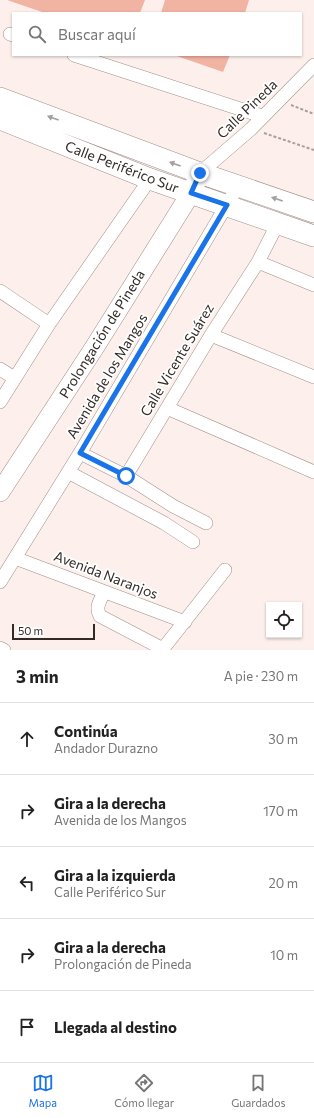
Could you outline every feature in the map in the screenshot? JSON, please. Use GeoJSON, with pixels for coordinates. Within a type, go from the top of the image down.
{"type":"FeatureCollection","features":[{"type":"Feature","properties":{"kind":"main road","name":"Calle Periférico Sur"},"geometry":{"type":"LineString","coordinates":[[0,98],[200,173],[314,212]]}},
{"type":"Feature","properties":{"kind":"main road","name":"Calle Periférico Sur"},"geometry":{"type":"LineString","coordinates":[[0,119],[150,180],[227,205],[314,236]]}},
{"type":"Feature","properties":{"kind":"street"},"geometry":{"type":"LineString","coordinates":[[77,56],[262,116]]}},
{"type":"Feature","properties":{"kind":"street","name":"Calle Pineda"},"geometry":{"type":"LineString","coordinates":[[200,173],[251,128],[314,66]]}},
{"type":"Feature","properties":{"kind":"street","name":"Prolongación de Pineda"},"geometry":{"type":"LineString","coordinates":[[0,492],[96,345],[191,193],[200,173]]}},
{"type":"Feature","properties":{"kind":"street"},"geometry":{"type":"LineString","coordinates":[[0,402],[49,324],[150,180]]}},
{"type":"Feature","properties":{"kind":"street","name":"Avenida de los Mangos"},"geometry":{"type":"LineString","coordinates":[[0,582],[80,453],[238,186]]}},
{"type":"Feature","properties":{"kind":"street","name":"Calle Vicente Suárez"},"geometry":{"type":"LineString","coordinates":[[126,476],[210,335],[258,262],[278,224]]}},
{"type":"Feature","properties":{"kind":"street"},"geometry":{"type":"LineString","coordinates":[[258,262],[314,285]]}},
{"type":"Feature","properties":{"kind":"street"},"geometry":{"type":"LineString","coordinates":[[0,291],[49,324]]}},
{"type":"Feature","properties":{"kind":"street"},"geometry":{"type":"LineString","coordinates":[[210,335],[314,377]]}},
{"type":"Feature","properties":{"kind":"street"},"geometry":{"type":"LineString","coordinates":[[0,369],[14,378]]}},
{"type":"Feature","properties":{"kind":"street"},"geometry":{"type":"LineString","coordinates":[[167,408],[314,472]]}},
{"type":"Feature","properties":{"kind":"street"},"geometry":{"type":"LineString","coordinates":[[80,453],[126,476],[173,506],[206,523]]}},
{"type":"Feature","properties":{"kind":"street"},"geometry":{"type":"LineString","coordinates":[[68,472],[164,523],[194,542]]}},
{"type":"Feature","properties":{"kind":"street"},"geometry":{"type":"LineString","coordinates":[[164,523],[173,506]]}},
{"type":"Feature","properties":{"kind":"street","name":"Avenida Naranjos"},"geometry":{"type":"LineString","coordinates":[[16,558],[185,622]]}},
{"type":"Feature","properties":{"kind":"street"},"geometry":{"type":"LineString","coordinates":[[104,592],[97,611],[100,616],[163,649],[225,570]]}},
{"type":"Feature","properties":{"kind":"street"},"geometry":{"type":"LineString","coordinates":[[0,648],[4,650]]}},
{"type":"Feature","properties":{"kind":"path"},"geometry":{"type":"LineString","coordinates":[[279,101],[314,114]]}},
{"type":"Feature","properties":{"kind":"path"},"geometry":{"type":"LineString","coordinates":[[251,128],[314,150]]}},
{"type":"Feature","properties":{"kind":"shaded area"},"geometry":{"type":"Polygon","coordinates":[[[7,0],[145,0],[140,12],[42,12],[7,0]]]}},
{"type":"Feature","properties":{"kind":"shaded area"},"geometry":{"type":"Polygon","coordinates":[[[165,0],[249,0],[245,12],[161,12],[165,0]]]}},
{"type":"Feature","properties":{"kind":"shaded area"},"geometry":{"type":"Polygon","coordinates":[[[177,56],[230,56],[223,72],[177,56]]]}},
{"type":"Feature","properties":{"kind":"route"},"geometry":{"type":"LineString","coordinates":[[126,476],[80,453],[227,205],[191,193],[200,173]]}}]}
